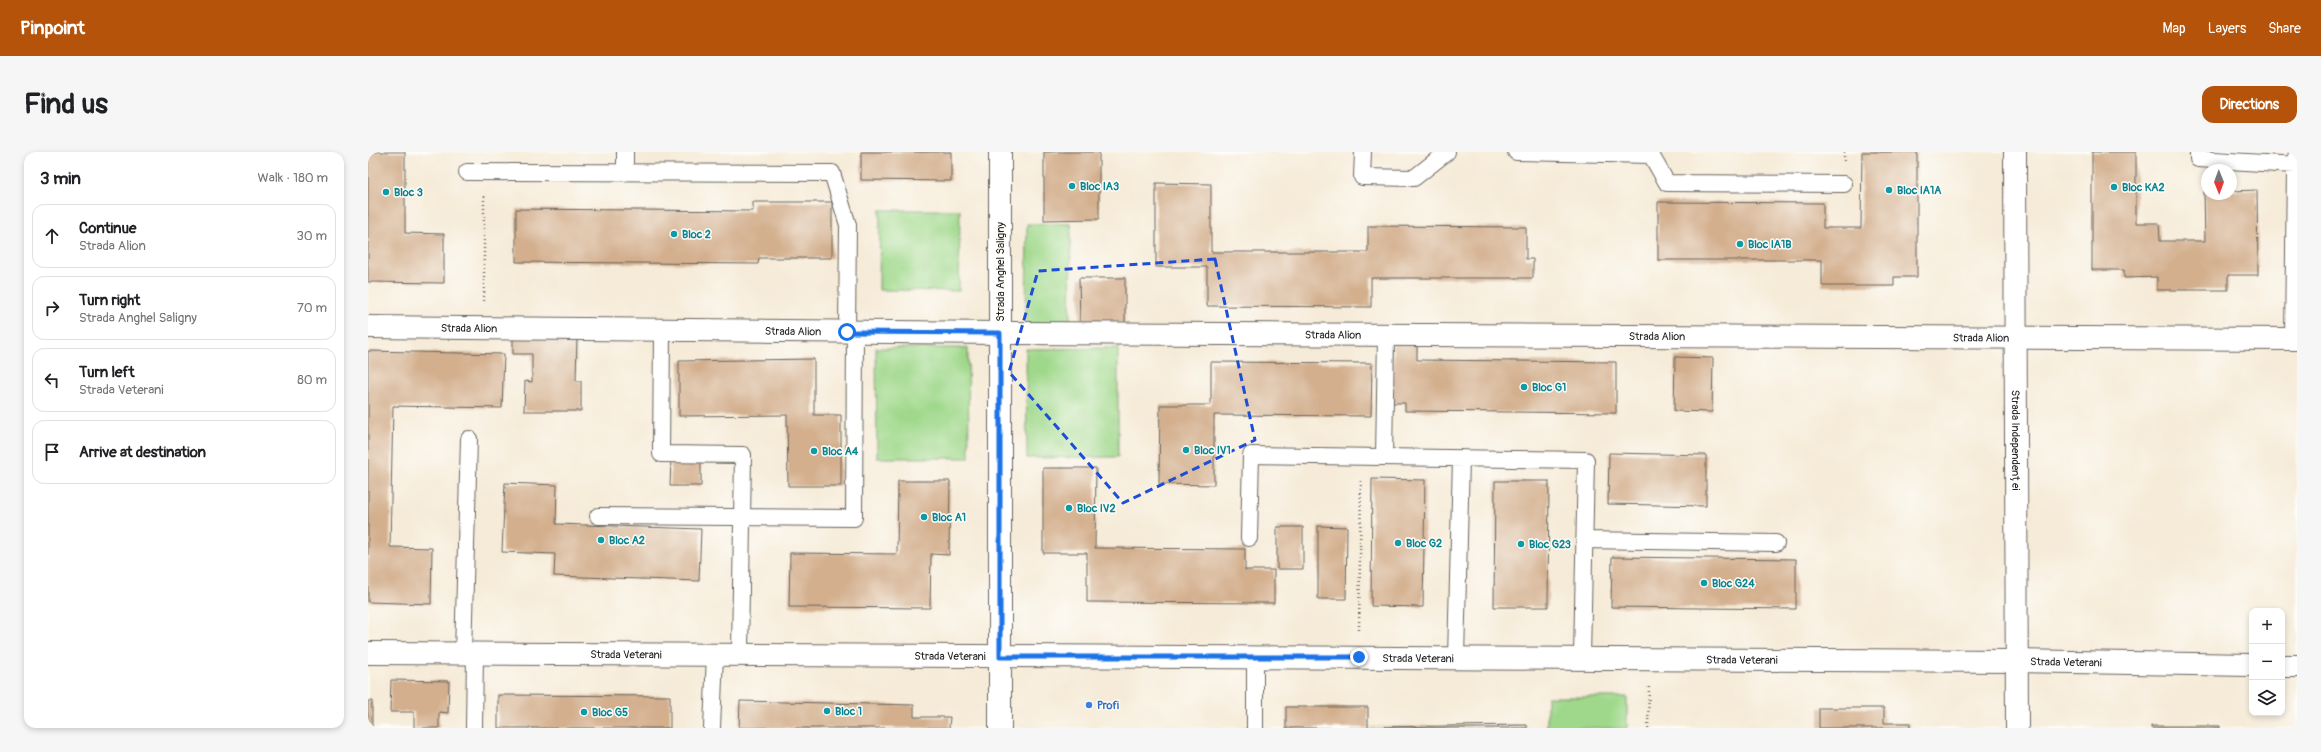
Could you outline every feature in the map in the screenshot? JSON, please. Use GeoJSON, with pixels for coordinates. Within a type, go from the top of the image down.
{"type":"FeatureCollection","features":[{"type":"Feature","properties":{"kind":"street","name":"Strada Anghel Saligny"},"geometry":{"type":"LineString","coordinates":[[1000,152],[1000,728]]}},
{"type":"Feature","properties":{"kind":"street","name":"Strada Independenței"},"geometry":{"type":"LineString","coordinates":[[2015,152],[2017,728]]}},
{"type":"Feature","properties":{"kind":"street","name":"Strada Alion"},"geometry":{"type":"LineString","coordinates":[[368,327],[1000,333],[2015,339],[2295,339]]}},
{"type":"Feature","properties":{"kind":"street","name":"Strada Veterani"},"geometry":{"type":"LineString","coordinates":[[368,653],[740,654],[1000,657],[1254,656],[1582,658],[2016,661],[2249,665]]}},
{"type":"Feature","properties":{"kind":"street"},"geometry":{"type":"LineString","coordinates":[[2285,666],[2297,666]]}},
{"type":"Feature","properties":{"kind":"lane"},"geometry":{"type":"LineString","coordinates":[[625,172],[626,152]]}},
{"type":"Feature","properties":{"kind":"lane"},"geometry":{"type":"LineString","coordinates":[[1362,152],[1362,177],[1414,178],[1447,152]]}},
{"type":"Feature","properties":{"kind":"lane"},"geometry":{"type":"LineString","coordinates":[[1516,152],[1651,155],[1667,183],[1844,184]]}},
{"type":"Feature","properties":{"kind":"lane"},"geometry":{"type":"LineString","coordinates":[[2198,152],[2198,158],[2296,159],[2295,339]]}},
{"type":"Feature","properties":{"kind":"lane"},"geometry":{"type":"LineString","coordinates":[[467,172],[832,173],[848,225],[854,518],[598,516]]}},
{"type":"Feature","properties":{"kind":"lane"},"geometry":{"type":"LineString","coordinates":[[662,330],[661,454],[743,455],[740,654]]}},
{"type":"Feature","properties":{"kind":"lane"},"geometry":{"type":"LineString","coordinates":[[1384,457],[1386,335]]}},
{"type":"Feature","properties":{"kind":"lane"},"geometry":{"type":"LineString","coordinates":[[470,439],[469,653],[474,728]]}},
{"type":"Feature","properties":{"kind":"lane"},"geometry":{"type":"LineString","coordinates":[[1249,538],[1251,455],[1586,460],[1582,658]]}},
{"type":"Feature","properties":{"kind":"lane"},"geometry":{"type":"LineString","coordinates":[[1456,658],[1461,458]]}},
{"type":"Feature","properties":{"kind":"lane"},"geometry":{"type":"LineString","coordinates":[[1584,540],[1776,543]]}},
{"type":"Feature","properties":{"kind":"lane"},"geometry":{"type":"LineString","coordinates":[[712,728],[715,654]]}},
{"type":"Feature","properties":{"kind":"lane"},"geometry":{"type":"LineString","coordinates":[[1254,656],[1255,728]]}},
{"type":"Feature","properties":{"kind":"path"},"geometry":{"type":"LineString","coordinates":[[483,172],[485,328]]}},
{"type":"Feature","properties":{"kind":"path"},"geometry":{"type":"LineString","coordinates":[[1359,657],[1362,457]]}},
{"type":"Feature","properties":{"kind":"path"},"geometry":{"type":"LineString","coordinates":[[1648,728],[1649,659]]}},
{"type":"Feature","properties":{"kind":"highlighted area"},"geometry":{"type":"Polygon","coordinates":[[[1215,259],[1255,440],[1123,503],[1009,372],[1038,271],[1215,259]]]}},
{"type":"Feature","properties":{"kind":"green space"},"geometry":{"type":"Polygon","coordinates":[[[880,210],[960,210],[959,291],[879,290],[880,210]]]}},
{"type":"Feature","properties":{"kind":"green space"},"geometry":{"type":"Polygon","coordinates":[[[1027,224],[1071,224],[1070,325],[1026,324],[1027,224]]]}},
{"type":"Feature","properties":{"kind":"green space"},"geometry":{"type":"Polygon","coordinates":[[[876,348],[968,348],[969,458],[877,458],[876,348]]]}},
{"type":"Feature","properties":{"kind":"green space"},"geometry":{"type":"Polygon","coordinates":[[[1118,348],[1118,457],[1027,458],[1026,349],[1118,348]]]}},
{"type":"Feature","properties":{"kind":"green space"},"geometry":{"type":"Polygon","coordinates":[[[1547,697],[1627,697],[1627,728],[1547,728],[1547,697]]]}},
{"type":"Feature","properties":{"kind":"building","name":"Bloc 3"},"geometry":{"type":"Polygon","coordinates":[[[368,152],[405,152],[405,233],[444,234],[444,283],[368,282],[368,152]]]}},
{"type":"Feature","properties":{"kind":"building"},"geometry":{"type":"Polygon","coordinates":[[[861,152],[951,152],[951,181],[861,180],[861,152]]]}},
{"type":"Feature","properties":{"kind":"building","name":"Bloc IA3"},"geometry":{"type":"Polygon","coordinates":[[[1044,152],[1099,152],[1099,219],[1044,220],[1044,152]]]}},
{"type":"Feature","properties":{"kind":"building"},"geometry":{"type":"Polygon","coordinates":[[[1862,152],[1917,152],[1917,277],[1894,277],[1894,286],[1822,286],[1822,260],[1658,260],[1658,202],[1823,203],[1823,228],[1861,228],[1862,152]]]}},
{"type":"Feature","properties":{"kind":"building","name":"Bloc KA2"},"geometry":{"type":"Polygon","coordinates":[[[2092,152],[2136,152],[2136,223],[2159,223],[2160,241],[2205,241],[2204,200],[2237,200],[2237,191],[2257,190],[2258,275],[2228,275],[2228,290],[2157,290],[2157,277],[2124,278],[2124,270],[2092,270],[2092,152]]]}},
{"type":"Feature","properties":{"kind":"building"},"geometry":{"type":"Polygon","coordinates":[[[1156,183],[1211,184],[1211,252],[1368,252],[1368,226],[1526,227],[1526,259],[1533,259],[1533,278],[1371,278],[1371,307],[1207,306],[1207,267],[1156,267],[1156,183]]]}},
{"type":"Feature","properties":{"kind":"building","name":"Bloc 2"},"geometry":{"type":"Polygon","coordinates":[[[753,202],[832,202],[832,258],[759,258],[758,264],[516,262],[516,209],[753,211],[753,202]]]}},
{"type":"Feature","properties":{"kind":"building"},"geometry":{"type":"Polygon","coordinates":[[[1079,278],[1125,278],[1125,323],[1080,323],[1079,278]]]}},
{"type":"Feature","properties":{"kind":"building"},"geometry":{"type":"Polygon","coordinates":[[[513,336],[577,337],[576,381],[581,381],[581,411],[524,411],[525,381],[532,382],[532,354],[513,354],[513,336]]]}},
{"type":"Feature","properties":{"kind":"building","name":"Bloc G1"},"geometry":{"type":"Polygon","coordinates":[[[1394,342],[1417,342],[1417,360],[1616,362],[1616,413],[1405,411],[1405,403],[1393,403],[1394,342]]]}},
{"type":"Feature","properties":{"kind":"building"},"geometry":{"type":"Polygon","coordinates":[[[368,351],[504,354],[502,408],[393,406],[390,547],[432,548],[431,604],[368,602],[368,351]]]}},
{"type":"Feature","properties":{"kind":"building"},"geometry":{"type":"Polygon","coordinates":[[[1675,357],[1713,358],[1712,412],[1674,411],[1675,357]]]}},
{"type":"Feature","properties":{"kind":"building","name":"Bloc A4"},"geometry":{"type":"Polygon","coordinates":[[[814,359],[814,415],[841,415],[841,486],[788,486],[787,415],[679,416],[679,361],[814,359]]]}},
{"type":"Feature","properties":{"kind":"building","name":"Bloc IV1"},"geometry":{"type":"Polygon","coordinates":[[[1211,362],[1372,363],[1371,416],[1214,415],[1214,485],[1159,484],[1160,405],[1211,405],[1211,362]]]}},
{"type":"Feature","properties":{"kind":"building"},"geometry":{"type":"Polygon","coordinates":[[[1609,453],[1706,455],[1706,506],[1608,504],[1609,453]]]}},
{"type":"Feature","properties":{"kind":"building"},"geometry":{"type":"Polygon","coordinates":[[[671,458],[701,459],[701,486],[670,486],[671,458]]]}},
{"type":"Feature","properties":{"kind":"building","name":"Bloc IV2"},"geometry":{"type":"Polygon","coordinates":[[[1043,468],[1096,468],[1095,548],[1245,549],[1245,570],[1274,570],[1274,603],[1087,602],[1087,553],[1043,553],[1043,468]]]}},
{"type":"Feature","properties":{"kind":"building","name":"Bloc G2"},"geometry":{"type":"Polygon","coordinates":[[[1372,479],[1425,480],[1423,607],[1371,606],[1372,479]]]}},
{"type":"Feature","properties":{"kind":"building","name":"Bloc A1"},"geometry":{"type":"Polygon","coordinates":[[[898,481],[950,481],[949,555],[931,554],[930,608],[789,607],[790,553],[897,554],[898,481]]]}},
{"type":"Feature","properties":{"kind":"building","name":"Bloc G23"},"geometry":{"type":"Polygon","coordinates":[[[1495,481],[1549,481],[1548,607],[1494,607],[1495,481]]]}},
{"type":"Feature","properties":{"kind":"building","name":"Bloc A2"},"geometry":{"type":"Polygon","coordinates":[[[505,483],[557,485],[556,524],[701,529],[699,581],[554,576],[555,554],[502,552],[505,483]]]}},
{"type":"Feature","properties":{"kind":"building"},"geometry":{"type":"Polygon","coordinates":[[[1318,526],[1347,527],[1346,599],[1318,599],[1318,526]]]}},
{"type":"Feature","properties":{"kind":"building"},"geometry":{"type":"Polygon","coordinates":[[[1277,527],[1303,527],[1303,569],[1277,569],[1277,527]]]}},
{"type":"Feature","properties":{"kind":"building","name":"Bloc G24"},"geometry":{"type":"Polygon","coordinates":[[[1612,557],[1796,559],[1796,609],[1611,607],[1612,557]]]}},
{"type":"Feature","properties":{"kind":"building"},"geometry":{"type":"Polygon","coordinates":[[[391,680],[449,681],[448,713],[439,712],[439,728],[414,728],[414,712],[390,712],[391,680]]]}},
{"type":"Feature","properties":{"kind":"building","name":"Bloc G5"},"geometry":{"type":"Polygon","coordinates":[[[498,695],[670,696],[670,728],[498,728],[498,695]]]}},
{"type":"Feature","properties":{"kind":"building"},"geometry":{"type":"Polygon","coordinates":[[[368,701],[372,701],[372,728],[368,728],[368,701]]]}},
{"type":"Feature","properties":{"kind":"building","name":"Bloc 1"},"geometry":{"type":"Polygon","coordinates":[[[740,701],[914,705],[914,717],[950,717],[949,728],[739,728],[740,701]]]}},
{"type":"Feature","properties":{"kind":"building"},"geometry":{"type":"Polygon","coordinates":[[[1286,707],[1368,707],[1368,727],[1527,725],[1527,728],[1286,728],[1286,707]]]}},
{"type":"Feature","properties":{"kind":"building"},"geometry":{"type":"Polygon","coordinates":[[[1819,708],[1884,708],[1884,723],[1910,723],[1910,728],[1819,728],[1819,708]]]}},
{"type":"Feature","properties":{"kind":"building"},"geometry":{"type":"Polygon","coordinates":[[[2151,726],[2220,726],[2220,728],[2151,728],[2151,726]]]}},
{"type":"Feature","properties":{"kind":"place","name":"Bloc IA3"},"geometry":{"type":"Point","coordinates":[1072,186]}},
{"type":"Feature","properties":{"kind":"place","name":"Bloc KA2"},"geometry":{"type":"Point","coordinates":[2114,187]}},
{"type":"Feature","properties":{"kind":"place","name":"Bloc IA1A"},"geometry":{"type":"Point","coordinates":[1889,190]}},
{"type":"Feature","properties":{"kind":"place","name":"Bloc 3"},"geometry":{"type":"Point","coordinates":[386,192]}},
{"type":"Feature","properties":{"kind":"place","name":"Bloc 2"},"geometry":{"type":"Point","coordinates":[674,234]}},
{"type":"Feature","properties":{"kind":"place","name":"Bloc IA1B"},"geometry":{"type":"Point","coordinates":[1740,244]}},
{"type":"Feature","properties":{"kind":"place","name":"Bloc G1"},"geometry":{"type":"Point","coordinates":[1524,387]}},
{"type":"Feature","properties":{"kind":"place","name":"Bloc IV1"},"geometry":{"type":"Point","coordinates":[1186,450]}},
{"type":"Feature","properties":{"kind":"place","name":"Bloc A4"},"geometry":{"type":"Point","coordinates":[814,451]}},
{"type":"Feature","properties":{"kind":"place","name":"Bloc IV2"},"geometry":{"type":"Point","coordinates":[1069,508]}},
{"type":"Feature","properties":{"kind":"place","name":"Bloc A1"},"geometry":{"type":"Point","coordinates":[924,517]}},
{"type":"Feature","properties":{"kind":"place","name":"Bloc A2"},"geometry":{"type":"Point","coordinates":[601,540]}},
{"type":"Feature","properties":{"kind":"place","name":"Bloc G2"},"geometry":{"type":"Point","coordinates":[1398,543]}},
{"type":"Feature","properties":{"kind":"place","name":"Bloc G23"},"geometry":{"type":"Point","coordinates":[1521,544]}},
{"type":"Feature","properties":{"kind":"place","name":"Bloc G24"},"geometry":{"type":"Point","coordinates":[1704,583]}},
{"type":"Feature","properties":{"kind":"place","name":"Profi"},"geometry":{"type":"Point","coordinates":[1089,705]}},
{"type":"Feature","properties":{"kind":"place","name":"Bloc 1"},"geometry":{"type":"Point","coordinates":[827,711]}},
{"type":"Feature","properties":{"kind":"place","name":"Bloc G5"},"geometry":{"type":"Point","coordinates":[584,712]}},
{"type":"Feature","properties":{"kind":"route"},"geometry":{"type":"LineString","coordinates":[[847,332],[1000,333],[1000,657],[1359,657]]}}]}
